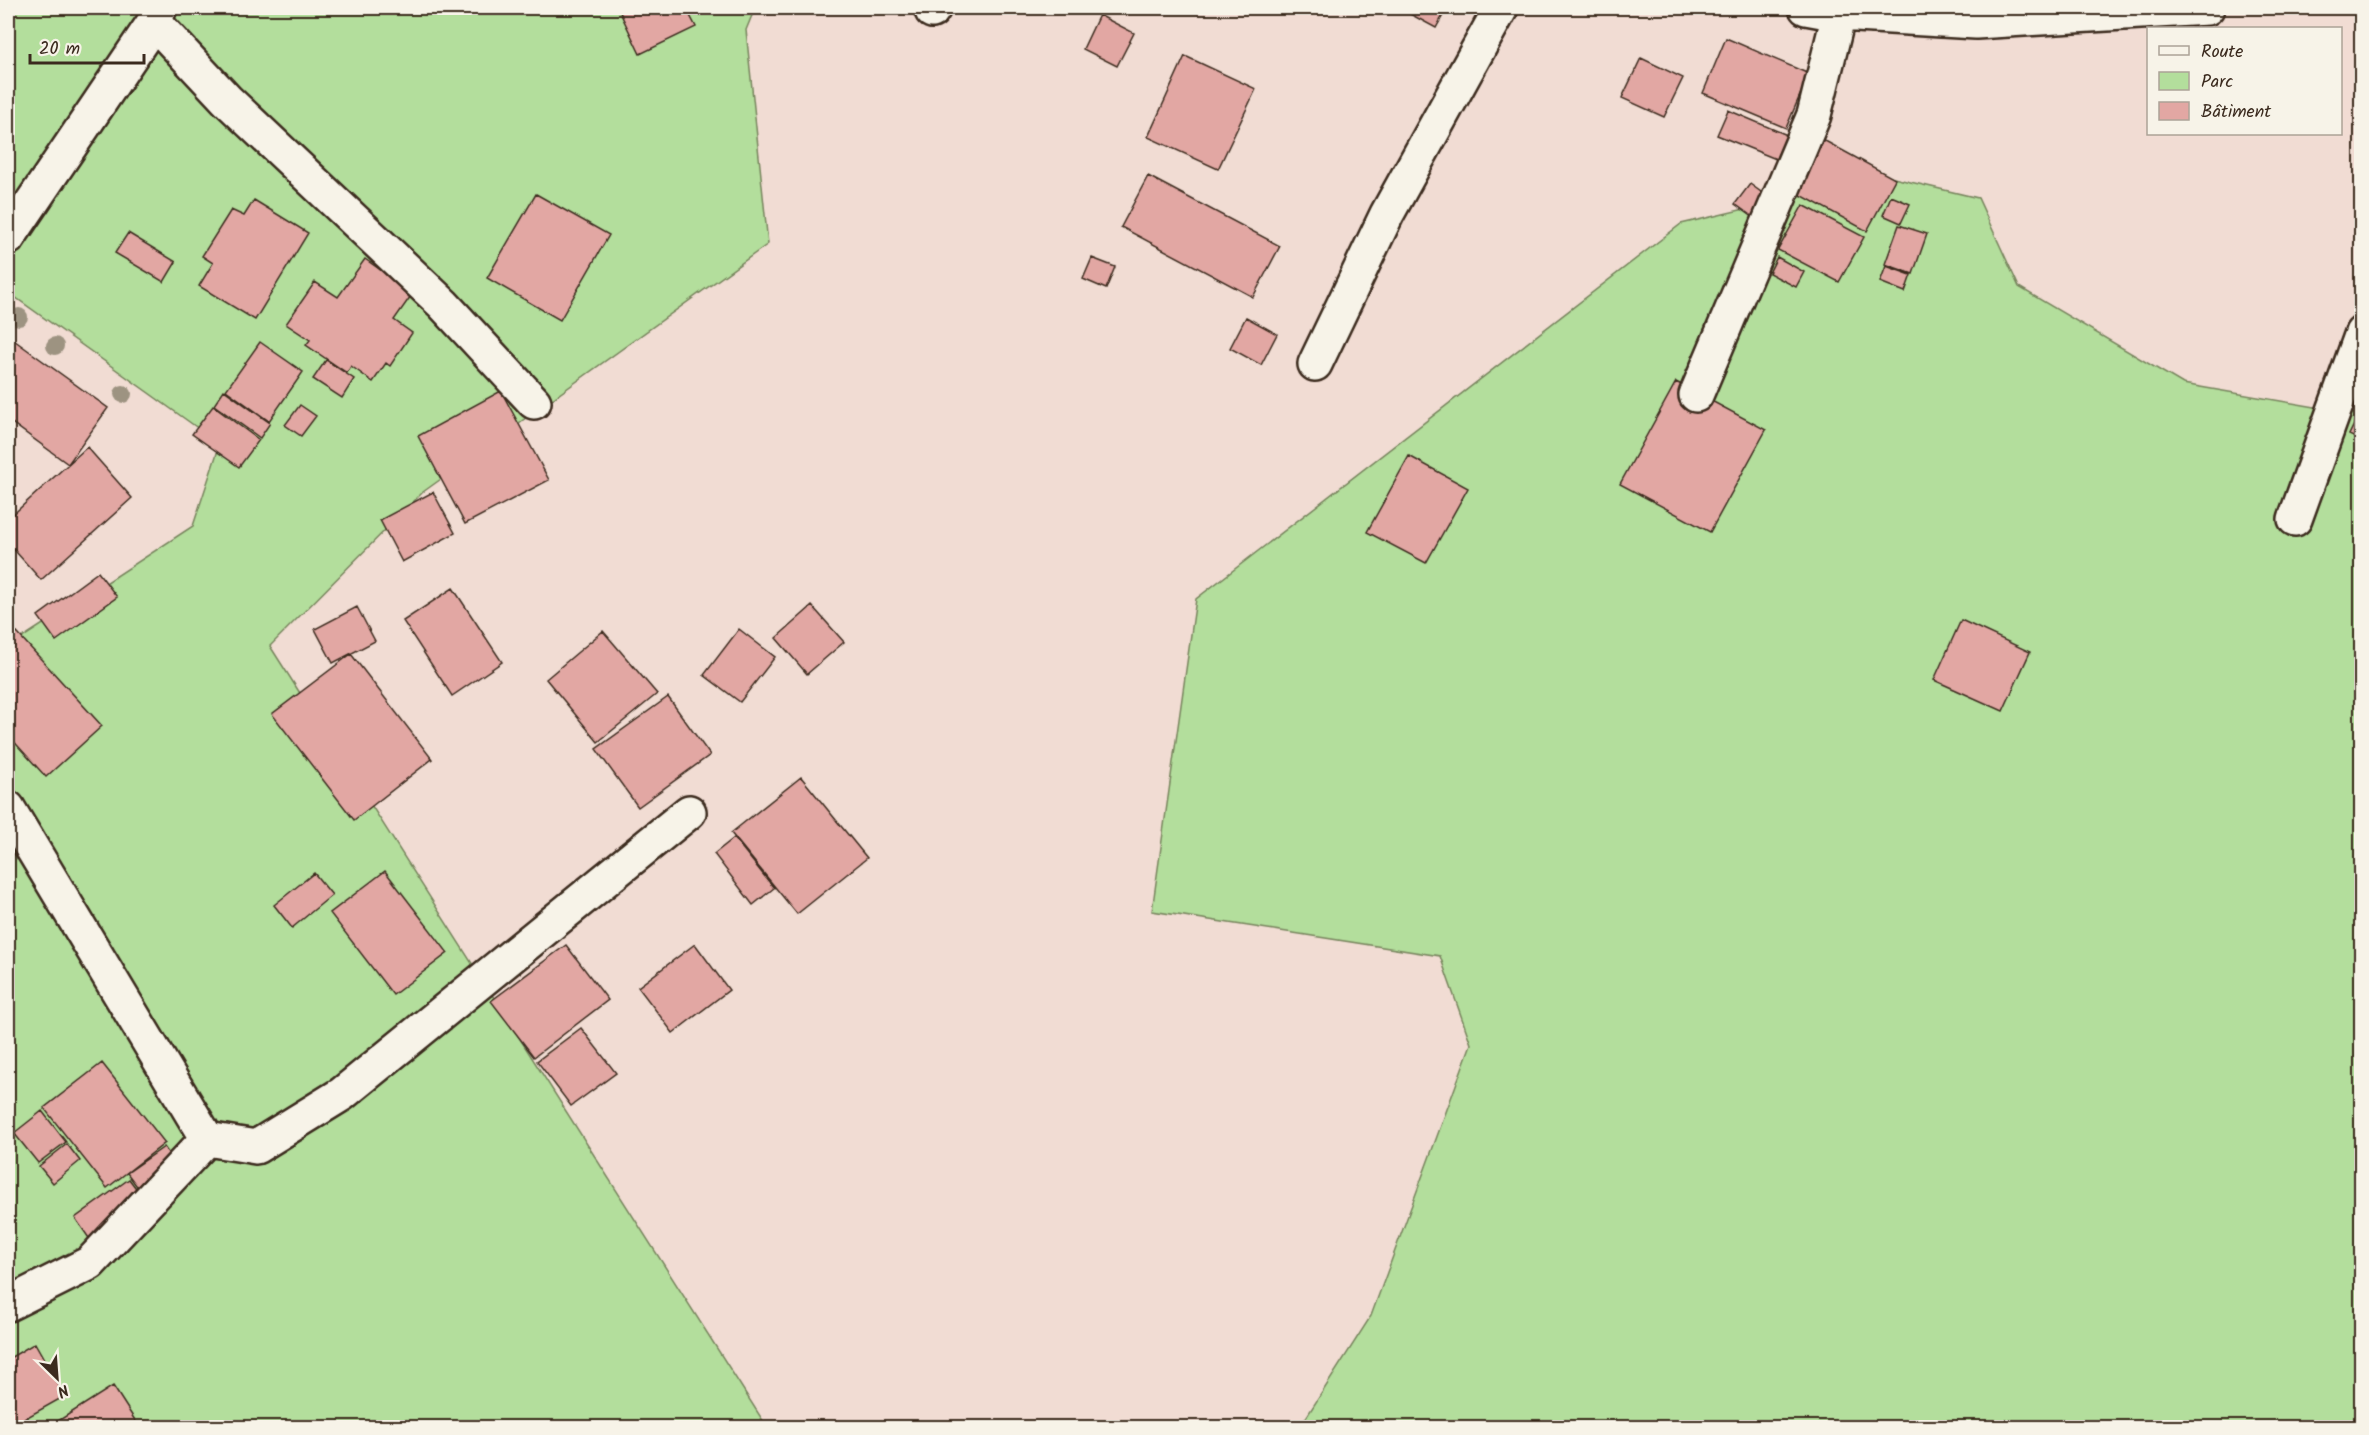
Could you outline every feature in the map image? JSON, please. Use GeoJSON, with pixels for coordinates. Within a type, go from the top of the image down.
{"type":"FeatureCollection","features":[{"type":"Feature","properties":{"kind":"street"},"geometry":{"type":"LineString","coordinates":[[1315,364],[1387,214],[1501,8]]}},
{"type":"Feature","properties":{"kind":"street"},"geometry":{"type":"LineString","coordinates":[[1806,8],[1839,14],[1976,22],[2207,8]]}},
{"type":"Feature","properties":{"kind":"street"},"geometry":{"type":"LineString","coordinates":[[1696,395],[1814,115],[1839,14]]}},
{"type":"Feature","properties":{"kind":"street"},"geometry":{"type":"LineString","coordinates":[[8,238],[157,15],[227,100],[442,304],[534,402]]}},
{"type":"Feature","properties":{"kind":"street"},"geometry":{"type":"LineString","coordinates":[[2295,519],[2361,333]]}},
{"type":"Feature","properties":{"kind":"street"},"geometry":{"type":"LineString","coordinates":[[8,808],[207,1138],[256,1147],[342,1094],[689,812]]}},
{"type":"Feature","properties":{"kind":"street"},"geometry":{"type":"LineString","coordinates":[[8,1304],[90,1263],[207,1138]]}},
{"type":"Feature","properties":{"kind":"green space"},"geometry":{"type":"Polygon","coordinates":[[[8,8],[755,8],[746,30],[768,244],[423,492],[270,646],[767,1427],[8,1427],[8,647],[193,526],[220,444],[8,292],[8,8]]]}},
{"type":"Feature","properties":{"kind":"green space"},"geometry":{"type":"Polygon","coordinates":[[[1885,176],[1978,198],[2019,287],[2183,384],[2361,415],[2361,1427],[1300,1427],[1371,1316],[1471,1044],[1440,956],[1152,911],[1196,599],[1681,224],[1885,176]]]}},
{"type":"Feature","properties":{"kind":"building"},"geometry":{"type":"Polygon","coordinates":[[[618,8],[686,8],[696,27],[640,54],[618,8]]]}},
{"type":"Feature","properties":{"kind":"building"},"geometry":{"type":"Polygon","coordinates":[[[1399,8],[1447,8],[1436,28],[1399,8]]]}},
{"type":"Feature","properties":{"kind":"building"},"geometry":{"type":"Polygon","coordinates":[[[1099,15],[1134,33],[1117,66],[1083,49],[1099,15]]]}},
{"type":"Feature","properties":{"kind":"building"},"geometry":{"type":"Polygon","coordinates":[[[1726,38],[1809,74],[1786,128],[1703,93],[1726,38]]]}},
{"type":"Feature","properties":{"kind":"building"},"geometry":{"type":"Polygon","coordinates":[[[1185,56],[1256,89],[1218,169],[1148,137],[1185,56]]]}},
{"type":"Feature","properties":{"kind":"building"},"geometry":{"type":"Polygon","coordinates":[[[1641,58],[1683,78],[1664,117],[1622,98],[1641,58]]]}},
{"type":"Feature","properties":{"kind":"building"},"geometry":{"type":"Polygon","coordinates":[[[1728,110],[1787,135],[1776,159],[1717,135],[1728,110]]]}},
{"type":"Feature","properties":{"kind":"building"},"geometry":{"type":"Polygon","coordinates":[[[1816,136],[1895,179],[1867,231],[1788,188],[1816,136]]]}},
{"type":"Feature","properties":{"kind":"building"},"geometry":{"type":"Polygon","coordinates":[[[1148,176],[1280,246],[1253,297],[1121,227],[1148,176]]]}},
{"type":"Feature","properties":{"kind":"building"},"geometry":{"type":"Polygon","coordinates":[[[1750,184],[1772,200],[1757,220],[1735,204],[1750,184]]]}},
{"type":"Feature","properties":{"kind":"building"},"geometry":{"type":"Polygon","coordinates":[[[536,194],[609,235],[560,320],[487,278],[536,194]]]}},
{"type":"Feature","properties":{"kind":"building"},"geometry":{"type":"Polygon","coordinates":[[[1891,196],[1910,204],[1901,223],[1883,215],[1891,196]]]}},
{"type":"Feature","properties":{"kind":"building"},"geometry":{"type":"Polygon","coordinates":[[[254,200],[308,233],[255,320],[199,286],[213,263],[202,256],[231,210],[244,216],[254,200]]]}},
{"type":"Feature","properties":{"kind":"building"},"geometry":{"type":"Polygon","coordinates":[[[1803,205],[1864,237],[1839,282],[1778,250],[1803,205]]]}},
{"type":"Feature","properties":{"kind":"building"},"geometry":{"type":"Polygon","coordinates":[[[1899,225],[1927,234],[1913,274],[1885,264],[1899,225]]]}},
{"type":"Feature","properties":{"kind":"building"},"geometry":{"type":"Polygon","coordinates":[[[128,233],[176,262],[164,282],[115,253],[128,233]]]}},
{"type":"Feature","properties":{"kind":"building"},"geometry":{"type":"Polygon","coordinates":[[[1777,257],[1804,272],[1796,287],[1769,273],[1777,257]]]}},
{"type":"Feature","properties":{"kind":"building"},"geometry":{"type":"Polygon","coordinates":[[[1092,258],[1115,267],[1106,289],[1083,279],[1092,258]]]}},
{"type":"Feature","properties":{"kind":"building"},"geometry":{"type":"Polygon","coordinates":[[[365,259],[413,293],[394,320],[412,333],[390,366],[386,363],[373,382],[351,366],[347,373],[306,345],[310,340],[286,324],[315,282],[338,297],[365,259]]]}},
{"type":"Feature","properties":{"kind":"building"},"geometry":{"type":"Polygon","coordinates":[[[1886,266],[1911,275],[1905,292],[1880,282],[1886,266]]]}},
{"type":"Feature","properties":{"kind":"building"},"geometry":{"type":"Polygon","coordinates":[[[1246,317],[1277,334],[1261,365],[1230,348],[1246,317]]]}},
{"type":"Feature","properties":{"kind":"building"},"geometry":{"type":"Polygon","coordinates":[[[11,338],[108,408],[68,464],[8,420],[8,343],[11,338]]]}},
{"type":"Feature","properties":{"kind":"building"},"geometry":{"type":"Polygon","coordinates":[[[260,342],[303,372],[269,421],[226,390],[260,342]]]}},
{"type":"Feature","properties":{"kind":"building"},"geometry":{"type":"Polygon","coordinates":[[[326,360],[354,379],[342,398],[313,379],[326,360]]]}},
{"type":"Feature","properties":{"kind":"building"},"geometry":{"type":"Polygon","coordinates":[[[1676,382],[1766,430],[1710,532],[1620,484],[1676,382]]]}},
{"type":"Feature","properties":{"kind":"building"},"geometry":{"type":"Polygon","coordinates":[[[224,390],[270,423],[260,438],[214,405],[224,390]]]}},
{"type":"Feature","properties":{"kind":"building"},"geometry":{"type":"Polygon","coordinates":[[[501,391],[549,480],[465,524],[418,436],[501,391]]]}},
{"type":"Feature","properties":{"kind":"building"},"geometry":{"type":"Polygon","coordinates":[[[300,405],[316,416],[301,436],[285,425],[300,405]]]}},
{"type":"Feature","properties":{"kind":"building"},"geometry":{"type":"Polygon","coordinates":[[[213,406],[259,440],[239,467],[192,434],[213,406]]]}},
{"type":"Feature","properties":{"kind":"building"},"geometry":{"type":"Polygon","coordinates":[[[2362,408],[2362,441],[2349,435],[2362,408]]]}},
{"type":"Feature","properties":{"kind":"building"},"geometry":{"type":"Polygon","coordinates":[[[87,447],[132,498],[41,580],[8,543],[8,519],[87,447]]]}},
{"type":"Feature","properties":{"kind":"building"},"geometry":{"type":"Polygon","coordinates":[[[1409,456],[1468,488],[1426,563],[1367,532],[1409,456]]]}},
{"type":"Feature","properties":{"kind":"building"},"geometry":{"type":"Polygon","coordinates":[[[433,492],[455,533],[402,562],[380,520],[433,492]]]}},
{"type":"Feature","properties":{"kind":"building"},"geometry":{"type":"Polygon","coordinates":[[[98,572],[117,597],[56,641],[38,616],[98,572]]]}},
{"type":"Feature","properties":{"kind":"building"},"geometry":{"type":"Polygon","coordinates":[[[453,588],[502,662],[452,696],[403,621],[453,588]]]}},
{"type":"Feature","properties":{"kind":"building"},"geometry":{"type":"Polygon","coordinates":[[[812,606],[844,642],[807,674],[776,638],[812,606]]]}},
{"type":"Feature","properties":{"kind":"building"},"geometry":{"type":"Polygon","coordinates":[[[357,607],[375,641],[333,663],[315,629],[357,607]]]}},
{"type":"Feature","properties":{"kind":"building"},"geometry":{"type":"Polygon","coordinates":[[[1961,620],[2030,652],[2003,711],[1934,680],[1961,620]]]}},
{"type":"Feature","properties":{"kind":"building"},"geometry":{"type":"Polygon","coordinates":[[[8,623],[102,726],[46,777],[8,735],[8,623]]]}},
{"type":"Feature","properties":{"kind":"building"},"geometry":{"type":"Polygon","coordinates":[[[739,629],[775,657],[740,702],[704,675],[739,629]]]}},
{"type":"Feature","properties":{"kind":"building"},"geometry":{"type":"Polygon","coordinates":[[[603,631],[657,694],[598,742],[546,679],[603,631]]]}},
{"type":"Feature","properties":{"kind":"building"},"geometry":{"type":"Polygon","coordinates":[[[351,654],[432,759],[354,820],[272,714],[351,654]]]}},
{"type":"Feature","properties":{"kind":"building"},"geometry":{"type":"Polygon","coordinates":[[[668,697],[710,755],[638,807],[596,749],[668,697]]]}},
{"type":"Feature","properties":{"kind":"building"},"geometry":{"type":"Polygon","coordinates":[[[801,777],[867,858],[797,914],[731,833],[801,777]]]}},
{"type":"Feature","properties":{"kind":"building"},"geometry":{"type":"Polygon","coordinates":[[[734,838],[774,888],[753,905],[714,854],[734,838]]]}},
{"type":"Feature","properties":{"kind":"building"},"geometry":{"type":"Polygon","coordinates":[[[385,871],[448,953],[393,995],[330,913],[385,871]]]}},
{"type":"Feature","properties":{"kind":"building"},"geometry":{"type":"Polygon","coordinates":[[[314,873],[332,895],[292,928],[274,905],[314,873]]]}},
{"type":"Feature","properties":{"kind":"building"},"geometry":{"type":"Polygon","coordinates":[[[695,944],[729,990],[673,1033],[638,987],[695,944]]]}},
{"type":"Feature","properties":{"kind":"building"},"geometry":{"type":"Polygon","coordinates":[[[566,945],[608,1000],[534,1057],[491,1001],[566,945]]]}},
{"type":"Feature","properties":{"kind":"building"},"geometry":{"type":"Polygon","coordinates":[[[581,1028],[616,1073],[571,1106],[537,1061],[581,1028]]]}},
{"type":"Feature","properties":{"kind":"building"},"geometry":{"type":"Polygon","coordinates":[[[102,1063],[165,1143],[107,1188],[44,1108],[102,1063]]]}},
{"type":"Feature","properties":{"kind":"building"},"geometry":{"type":"Polygon","coordinates":[[[42,1111],[66,1142],[38,1163],[14,1133],[42,1111]]]}},
{"type":"Feature","properties":{"kind":"building"},"geometry":{"type":"Polygon","coordinates":[[[67,1144],[80,1161],[53,1183],[39,1166],[67,1144]]]}},
{"type":"Feature","properties":{"kind":"building"},"geometry":{"type":"Polygon","coordinates":[[[164,1147],[178,1167],[142,1193],[127,1173],[164,1147]]]}},
{"type":"Feature","properties":{"kind":"building"},"geometry":{"type":"Polygon","coordinates":[[[129,1179],[148,1204],[93,1244],[75,1218],[129,1179]]]}},
{"type":"Feature","properties":{"kind":"building"},"geometry":{"type":"Polygon","coordinates":[[[35,1343],[65,1396],[8,1428],[8,1359],[35,1343]]]}},
{"type":"Feature","properties":{"kind":"building"},"geometry":{"type":"Polygon","coordinates":[[[113,1386],[140,1428],[47,1428],[113,1386]]]}}]}
